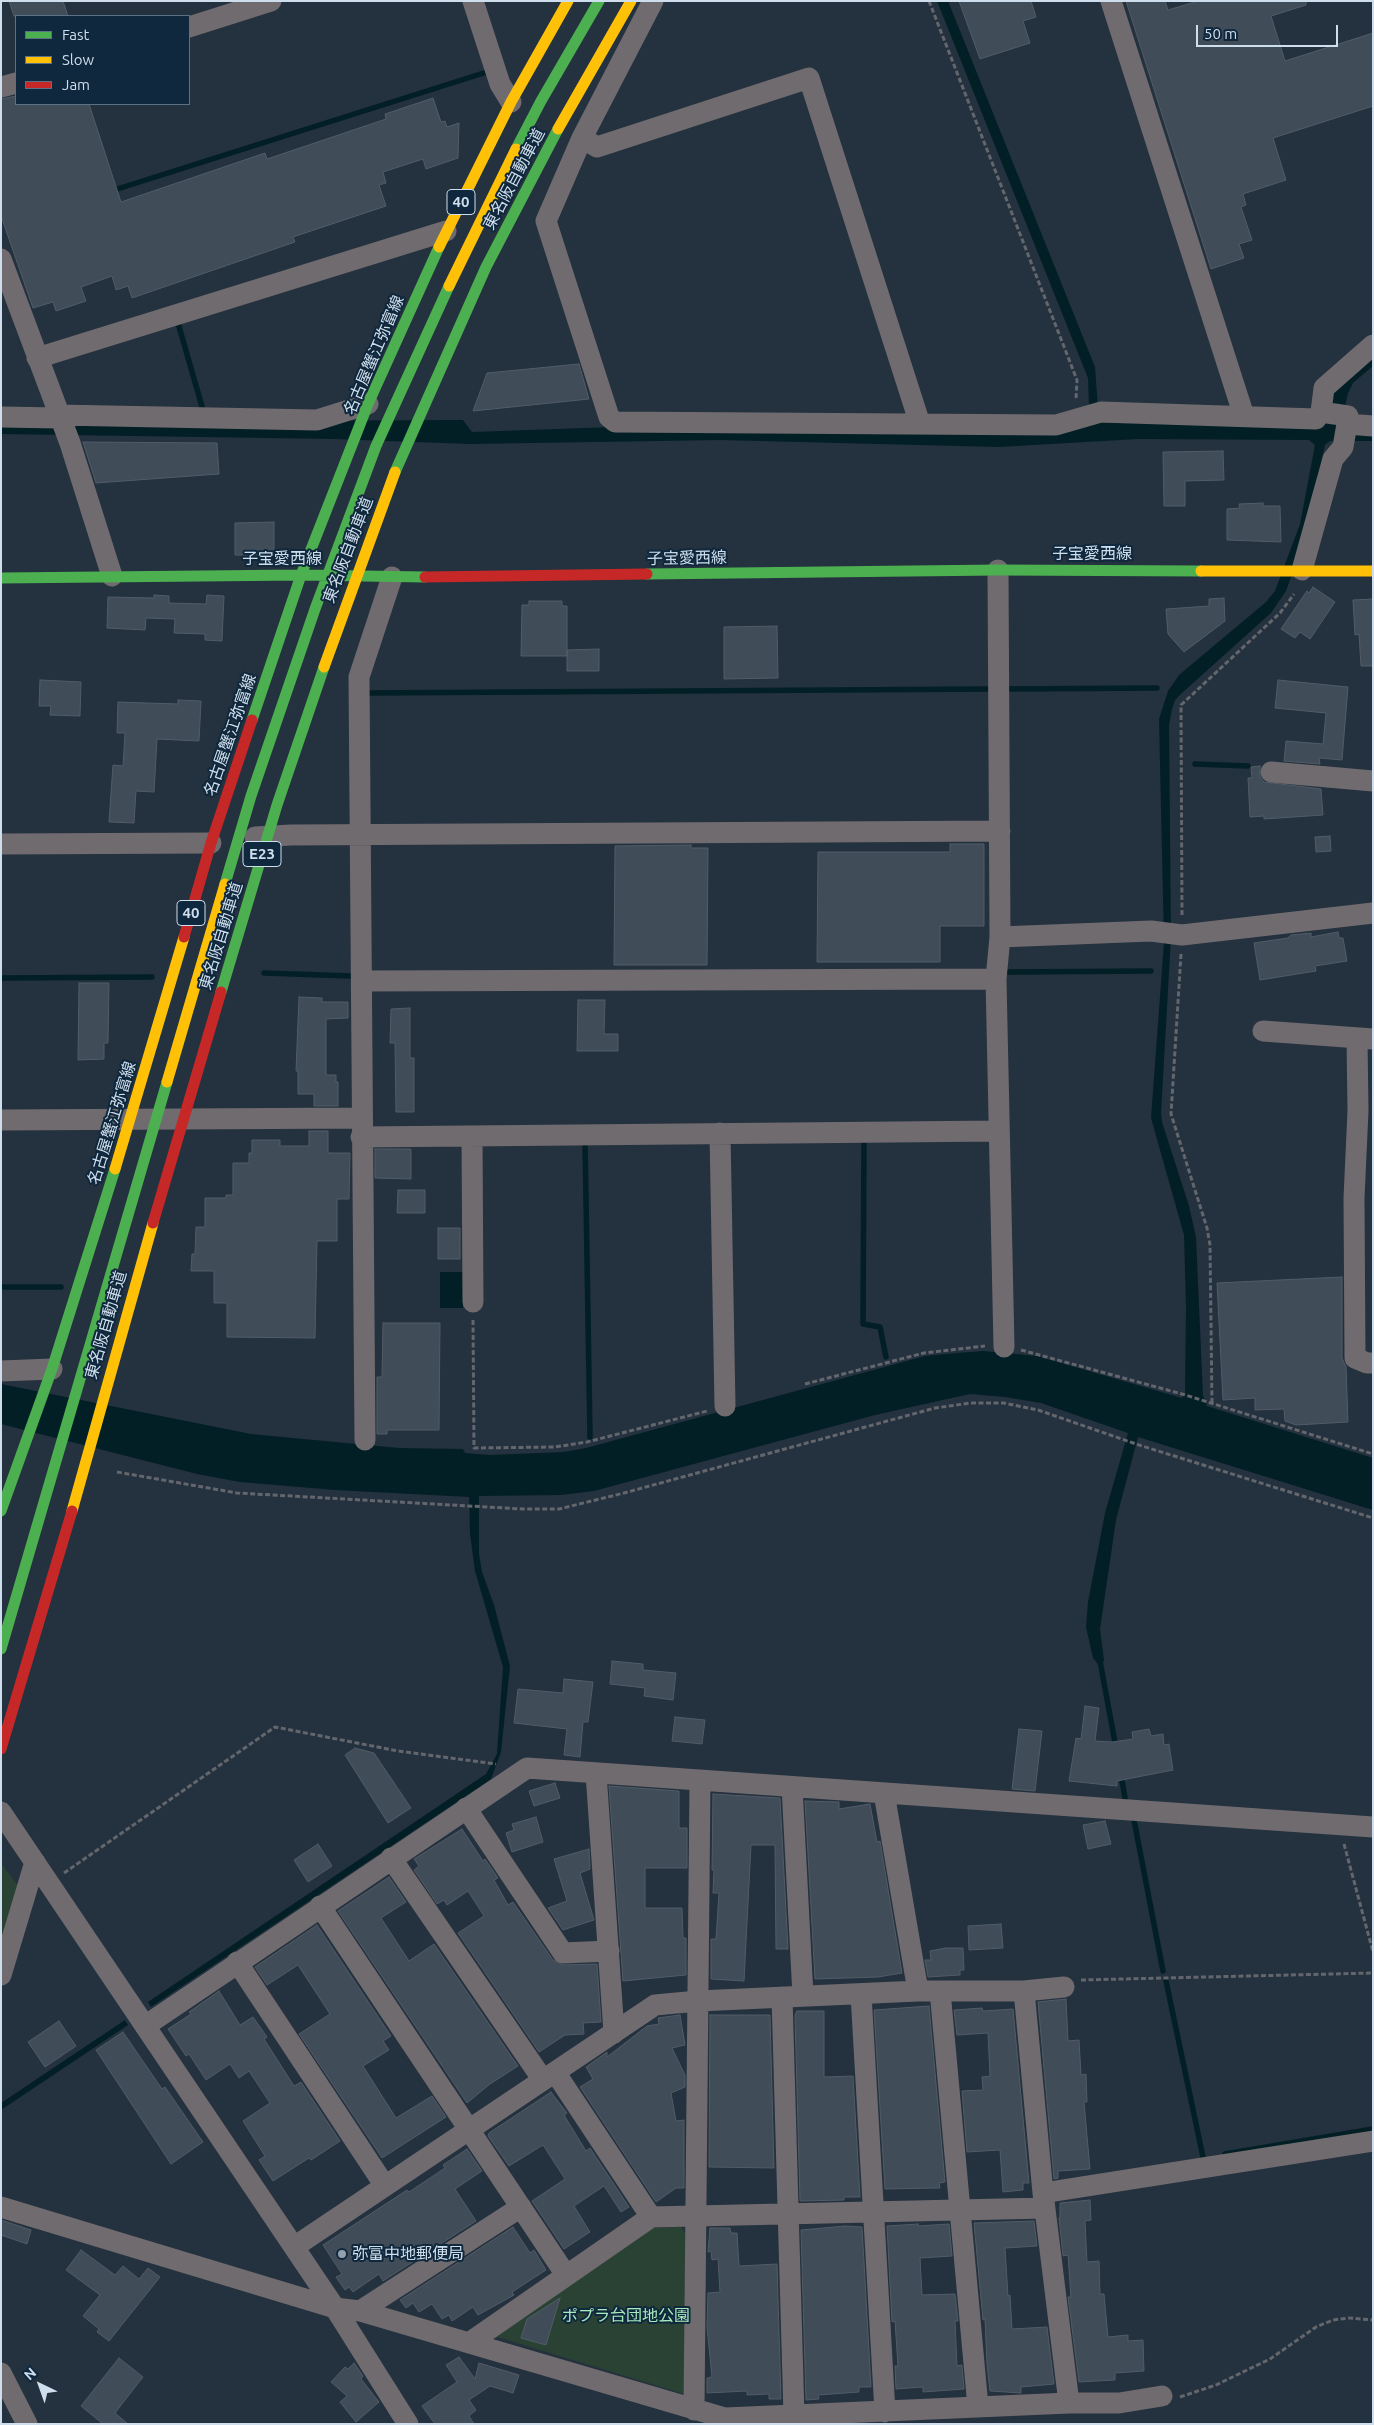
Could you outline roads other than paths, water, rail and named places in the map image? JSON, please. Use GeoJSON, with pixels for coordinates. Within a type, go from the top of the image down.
{"type":"FeatureCollection","features":[{"type":"Feature","properties":{"kind":"main road","name":"名古屋蟹江弥富線"},"geometry":{"type":"LineString","coordinates":[[1,1510],[29,1438],[49,1376],[131,1118],[212,841],[301,575],[368,407],[446,231],[511,102],[568,1]]}},
{"type":"Feature","properties":{"kind":"main road","name":"東名阪自動車道"},"geometry":{"type":"LineString","coordinates":[[1,1650],[248,806],[314,609],[376,446],[462,256],[541,102],[599,1]]}},
{"type":"Feature","properties":{"kind":"main road","name":"東名阪自動車道"},"geometry":{"type":"LineString","coordinates":[[1,1749],[59,1556],[165,1179],[271,824],[340,617],[402,453],[486,267],[565,116],[631,1]]}},
{"type":"Feature","properties":{"kind":"main road","name":"子宝愛西線"},"geometry":{"type":"LineString","coordinates":[[1,578],[301,575],[392,577],[998,570],[1373,571]]}},
{"type":"Feature","properties":{"kind":"main road"},"geometry":{"type":"LineString","coordinates":[[1,1608],[31,1548]]}},
{"type":"Feature","properties":{"kind":"street"},"geometry":{"type":"LineString","coordinates":[[190,27],[271,1]]}},
{"type":"Feature","properties":{"kind":"street"},"geometry":{"type":"LineString","coordinates":[[473,1],[500,84],[511,102]]}},
{"type":"Feature","properties":{"kind":"street"},"geometry":{"type":"LineString","coordinates":[[653,1],[582,138],[546,220],[609,417],[615,422],[1056,425],[1101,412],[1316,419],[1321,412],[1324,388],[1373,345]]}},
{"type":"Feature","properties":{"kind":"street"},"geometry":{"type":"LineString","coordinates":[[1111,1],[1244,416]]}},
{"type":"Feature","properties":{"kind":"street"},"geometry":{"type":"LineString","coordinates":[[582,138],[597,147],[809,78],[920,424]]}},
{"type":"Feature","properties":{"kind":"street"},"geometry":{"type":"LineString","coordinates":[[1,87],[15,83]]}},
{"type":"Feature","properties":{"kind":"street"},"geometry":{"type":"LineString","coordinates":[[37,358],[446,231]]}},
{"type":"Feature","properties":{"kind":"street"},"geometry":{"type":"LineString","coordinates":[[1,259],[58,417],[70,443],[112,576]]}},
{"type":"Feature","properties":{"kind":"street"},"geometry":{"type":"LineString","coordinates":[[1,417],[317,420],[368,407]]}},
{"type":"Feature","properties":{"kind":"street"},"geometry":{"type":"LineString","coordinates":[[1321,412],[1373,426]]}},
{"type":"Feature","properties":{"kind":"street"},"geometry":{"type":"LineString","coordinates":[[1302,570],[1333,459],[1343,447],[1346,420]]}},
{"type":"Feature","properties":{"kind":"street"},"geometry":{"type":"LineString","coordinates":[[998,570],[1000,937],[996,979],[1004,1346]]}},
{"type":"Feature","properties":{"kind":"street"},"geometry":{"type":"LineString","coordinates":[[365,1440],[358,677],[392,577]]}},
{"type":"Feature","properties":{"kind":"street"},"geometry":{"type":"LineString","coordinates":[[1271,772],[1373,782]]}},
{"type":"Feature","properties":{"kind":"street"},"geometry":{"type":"LineString","coordinates":[[1,844],[212,841],[292,835],[360,834],[1000,831]]}},
{"type":"Feature","properties":{"kind":"street"},"geometry":{"type":"LineString","coordinates":[[1000,937],[1173,934],[1373,913]]}},
{"type":"Feature","properties":{"kind":"street"},"geometry":{"type":"LineString","coordinates":[[362,981],[996,979]]}},
{"type":"Feature","properties":{"kind":"street"},"geometry":{"type":"LineString","coordinates":[[1263,1031],[1365,1038],[1358,1111],[1354,1198],[1356,1358],[1367,1364],[1373,1363]]}},
{"type":"Feature","properties":{"kind":"street"},"geometry":{"type":"LineString","coordinates":[[1,1120],[131,1118],[361,1127],[472,1136],[1000,1131]]}},
{"type":"Feature","properties":{"kind":"street"},"geometry":{"type":"LineString","coordinates":[[720,1133],[725,1406]]}},
{"type":"Feature","properties":{"kind":"street"},"geometry":{"type":"LineString","coordinates":[[472,1136],[473,1302]]}},
{"type":"Feature","properties":{"kind":"street"},"geometry":{"type":"LineString","coordinates":[[1,1371],[49,1376]]}},
{"type":"Feature","properties":{"kind":"street"},"geometry":{"type":"LineString","coordinates":[[145,2026],[237,1962],[527,1768],[1373,1827]]}},
{"type":"Feature","properties":{"kind":"street"},"geometry":{"type":"LineString","coordinates":[[596,1773],[614,2032]]}},
{"type":"Feature","properties":{"kind":"street"},"geometry":{"type":"LineString","coordinates":[[694,2410],[700,1781]]}},
{"type":"Feature","properties":{"kind":"street"},"geometry":{"type":"LineString","coordinates":[[792,1787],[793,1997],[788,2215],[794,2416]]}},
{"type":"Feature","properties":{"kind":"street"},"geometry":{"type":"LineString","coordinates":[[884,1793],[918,1991]]}},
{"type":"Feature","properties":{"kind":"street"},"geometry":{"type":"LineString","coordinates":[[466,1808],[563,1953],[608,1951]]}},
{"type":"Feature","properties":{"kind":"street"},"geometry":{"type":"LineString","coordinates":[[1,1812],[335,2308],[408,2424]]}},
{"type":"Feature","properties":{"kind":"street"},"geometry":{"type":"LineString","coordinates":[[391,1858],[651,2217]]}},
{"type":"Feature","properties":{"kind":"street"},"geometry":{"type":"LineString","coordinates":[[1,1975],[34,1862]]}},
{"type":"Feature","properties":{"kind":"street"},"geometry":{"type":"LineString","coordinates":[[320,1906],[566,2275]]}},
{"type":"Feature","properties":{"kind":"street"},"geometry":{"type":"LineString","coordinates":[[237,1962],[385,2186]]}},
{"type":"Feature","properties":{"kind":"street"},"geometry":{"type":"LineString","coordinates":[[294,2247],[655,2005],[698,2001],[918,1991],[1024,1990],[1064,1987]]}},
{"type":"Feature","properties":{"kind":"street"},"geometry":{"type":"LineString","coordinates":[[1024,1990],[1044,2201],[1069,2403]]}},
{"type":"Feature","properties":{"kind":"street"},"geometry":{"type":"LineString","coordinates":[[940,1991],[978,2407]]}},
{"type":"Feature","properties":{"kind":"street"},"geometry":{"type":"LineString","coordinates":[[861,1994],[885,2412]]}},
{"type":"Feature","properties":{"kind":"street"},"geometry":{"type":"LineString","coordinates":[[469,2343],[651,2217],[960,2211],[1044,2201],[1373,2141]]}},
{"type":"Feature","properties":{"kind":"street"},"geometry":{"type":"LineString","coordinates":[[360,2311],[521,2206]]}},
{"type":"Feature","properties":{"kind":"street"},"geometry":{"type":"LineString","coordinates":[[1,2207],[335,2308],[360,2311],[725,2418],[1069,2403],[1119,2403],[1162,2396]]}},
{"type":"Feature","properties":{"kind":"street"},"geometry":{"type":"LineString","coordinates":[[1,2373],[27,2424]]}},
{"type":"Feature","properties":{"kind":"water"},"geometry":{"type":"Polygon","coordinates":[[[937,1],[948,1],[1095,367],[1098,408],[1104,423],[1316,425],[1330,389],[1373,349],[1373,366],[1353,383],[1348,393],[1344,411],[1373,431],[1373,441],[1330,441],[1325,445],[1302,546],[1286,591],[1271,613],[1183,692],[1175,700],[1172,709],[1169,725],[1171,937],[1161,1113],[1162,1122],[1189,1206],[1196,1237],[1203,1396],[1207,1406],[1373,1458],[1373,1510],[1138,1437],[1116,1520],[1100,1629],[1104,1660],[1101,1668],[1093,1658],[1086,1627],[1088,1602],[1105,1513],[1128,1433],[1041,1403],[970,1394],[875,1415],[594,1491],[561,1495],[479,1496],[479,1554],[482,1572],[494,1605],[510,1666],[501,1752],[491,1779],[151,2007],[148,2002],[486,1774],[497,1754],[503,1667],[475,1571],[470,1534],[469,1497],[335,1490],[240,1482],[197,1474],[1,1424],[1,1384],[251,1434],[399,1448],[463,1449],[465,1453],[490,1455],[564,1452],[586,1448],[925,1356],[957,1353],[983,1351],[1037,1356],[1182,1398],[1185,1393],[1186,1306],[1184,1235],[1151,1118],[1164,942],[1159,719],[1168,691],[1179,675],[1266,602],[1275,591],[1300,524],[1315,445],[1309,440],[1138,439],[999,447],[720,440],[469,444],[334,439],[1,434],[1,422],[463,420],[472,432],[613,427],[1054,432],[1089,406],[1088,378],[937,1]]]}},
{"type":"Feature","properties":{"kind":"water"},"geometry":{"type":"Polygon","coordinates":[[[440,1272],[463,1272],[463,1308],[440,1308],[440,1272]]]}},
{"type":"Feature","properties":{"kind":"water"},"geometry":{"type":"Polygon","coordinates":[[[125,2020],[128,2025],[1,2110],[1,2103],[125,2020]]]}},
{"type":"Feature","properties":{"kind":"waterway"},"geometry":{"type":"LineString","coordinates":[[111,191],[490,71]]}},
{"type":"Feature","properties":{"kind":"waterway"},"geometry":{"type":"LineString","coordinates":[[178,323],[203,410]]}},
{"type":"Feature","properties":{"kind":"waterway"},"geometry":{"type":"LineString","coordinates":[[1005,689],[1157,688]]}},
{"type":"Feature","properties":{"kind":"waterway"},"geometry":{"type":"LineString","coordinates":[[366,693],[989,689]]}},
{"type":"Feature","properties":{"kind":"waterway"},"geometry":{"type":"LineString","coordinates":[[1195,764],[1248,766]]}},
{"type":"Feature","properties":{"kind":"waterway"},"geometry":{"type":"LineString","coordinates":[[1009,972],[1151,971]]}},
{"type":"Feature","properties":{"kind":"waterway"},"geometry":{"type":"LineString","coordinates":[[264,973],[351,976]]}},
{"type":"Feature","properties":{"kind":"waterway"},"geometry":{"type":"LineString","coordinates":[[1,978],[152,977]]}},
{"type":"Feature","properties":{"kind":"waterway"},"geometry":{"type":"LineString","coordinates":[[585,1140],[590,1437]]}},
{"type":"Feature","properties":{"kind":"waterway"},"geometry":{"type":"LineString","coordinates":[[864,1141],[863,1324],[880,1327],[886,1357]]}},
{"type":"Feature","properties":{"kind":"waterway"},"geometry":{"type":"LineString","coordinates":[[1,1287],[61,1287]]}},
{"type":"Feature","properties":{"kind":"waterway"},"geometry":{"type":"LineString","coordinates":[[1100,1661],[1116,1748]]}},
{"type":"Feature","properties":{"kind":"waterway"},"geometry":{"type":"LineString","coordinates":[[1121,1774],[1125,1798]]}},
{"type":"Feature","properties":{"kind":"waterway"},"geometry":{"type":"LineString","coordinates":[[1134,1820],[1163,1971]]}},
{"type":"Feature","properties":{"kind":"waterway"},"geometry":{"type":"LineString","coordinates":[[1166,1981],[1203,2157]]}},
{"type":"Feature","properties":{"kind":"waterway"},"geometry":{"type":"LineString","coordinates":[[1225,2154],[1373,2129]]}},
{"type":"Feature","properties":{"kind":"place","name":"弥富中地郵便局"},"geometry":{"type":"Point","coordinates":[342,2254]}},
{"type":"Feature","properties":{"kind":"park label","name":"ポプラ台団地公園"},"geometry":{"type":"Point","coordinates":[626,2316]}}]}
